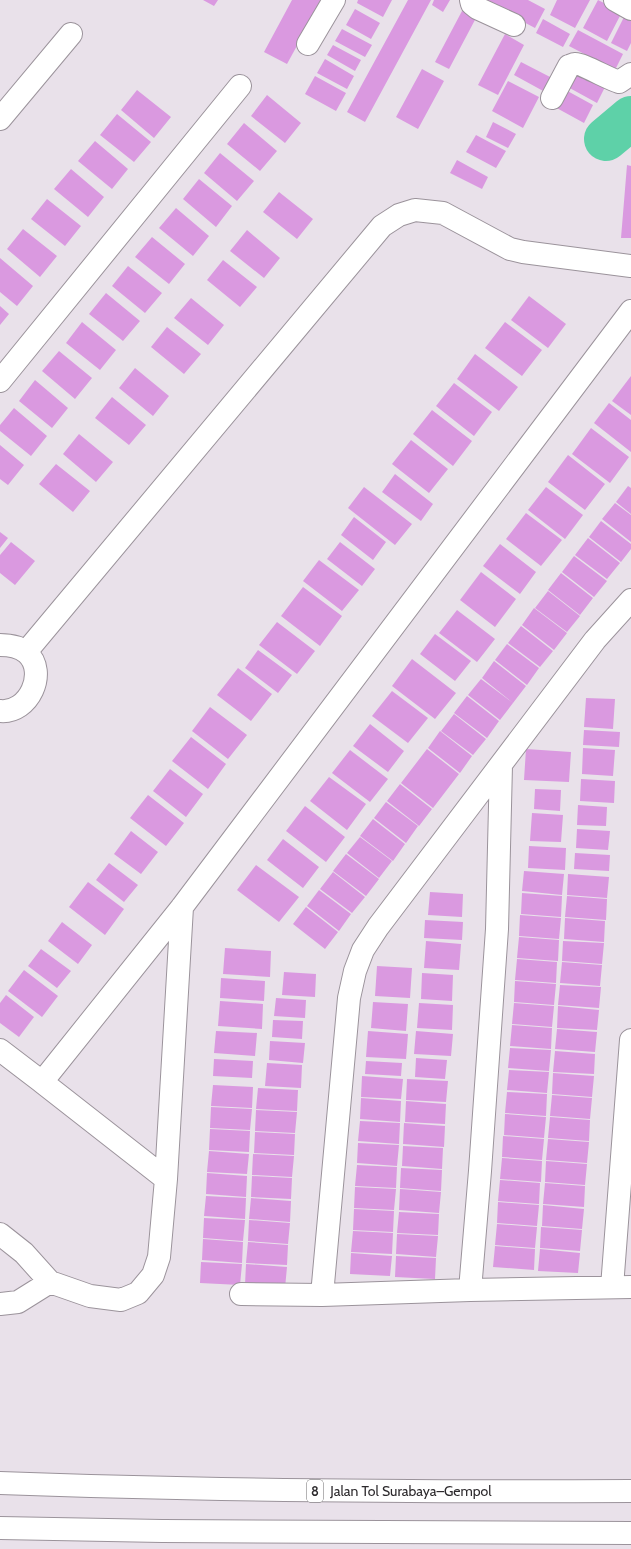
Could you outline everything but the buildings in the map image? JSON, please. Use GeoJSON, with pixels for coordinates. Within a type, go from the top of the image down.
{"type":"FeatureCollection","features":[{"type":"Feature","properties":{"kind":"main road"},"geometry":{"type":"LineString","coordinates":[[308,44],[334,0]]}},
{"type":"Feature","properties":{"kind":"main road"},"geometry":{"type":"LineString","coordinates":[[471,0],[472,4],[477,8],[514,25]]}},
{"type":"Feature","properties":{"kind":"main road"},"geometry":{"type":"LineString","coordinates":[[615,0],[631,9]]}},
{"type":"Feature","properties":{"kind":"main road"},"geometry":{"type":"LineString","coordinates":[[0,119],[71,34]]}},
{"type":"Feature","properties":{"kind":"main road"},"geometry":{"type":"LineString","coordinates":[[552,98],[569,66],[574,64],[580,64],[608,79],[619,82],[631,74]]}},
{"type":"Feature","properties":{"kind":"main road"},"geometry":{"type":"LineString","coordinates":[[0,381],[240,86]]}},
{"type":"Feature","properties":{"kind":"main road"},"geometry":{"type":"LineString","coordinates":[[26,652],[382,226],[400,215],[415,210],[443,213],[510,249],[631,266]]}},
{"type":"Feature","properties":{"kind":"main road"},"geometry":{"type":"LineString","coordinates":[[42,1082],[182,907],[631,311]]}},
{"type":"Feature","properties":{"kind":"main road"},"geometry":{"type":"LineString","coordinates":[[322,1295],[349,998],[355,971],[364,950],[378,927],[595,640],[631,600]]}},
{"type":"Feature","properties":{"kind":"main road"},"geometry":{"type":"LineString","coordinates":[[0,645],[13,646],[26,652],[33,661],[36,675],[35,684],[29,697],[18,708],[5,711],[0,710]]}},
{"type":"Feature","properties":{"kind":"main road"},"geometry":{"type":"LineString","coordinates":[[470,1290],[497,929],[501,765]]}},
{"type":"Feature","properties":{"kind":"main road"},"geometry":{"type":"LineString","coordinates":[[0,1234],[24,1253],[50,1282],[90,1296],[121,1300],[138,1293],[153,1275],[159,1257],[166,1179],[182,907]]}},
{"type":"Feature","properties":{"kind":"main road"},"geometry":{"type":"LineString","coordinates":[[241,1294],[322,1295],[621,1287],[631,1040]]}},
{"type":"Feature","properties":{"kind":"main road"},"geometry":{"type":"LineString","coordinates":[[0,1050],[166,1179]]}},
{"type":"Feature","properties":{"kind":"main road"},"geometry":{"type":"LineString","coordinates":[[0,1304],[18,1302],[50,1282]]}},
{"type":"Feature","properties":{"kind":"main road","name":"Jalan Tol Surabaya–Gempol"},"geometry":{"type":"LineString","coordinates":[[0,1483],[130,1488],[383,1492],[631,1491]]}},
{"type":"Feature","properties":{"kind":"main road"},"geometry":{"type":"LineString","coordinates":[[0,1528],[162,1531],[631,1533]]}},
{"type":"Feature","properties":{"kind":"waterway"},"geometry":{"type":"LineString","coordinates":[[606,139],[631,118]]}}]}
